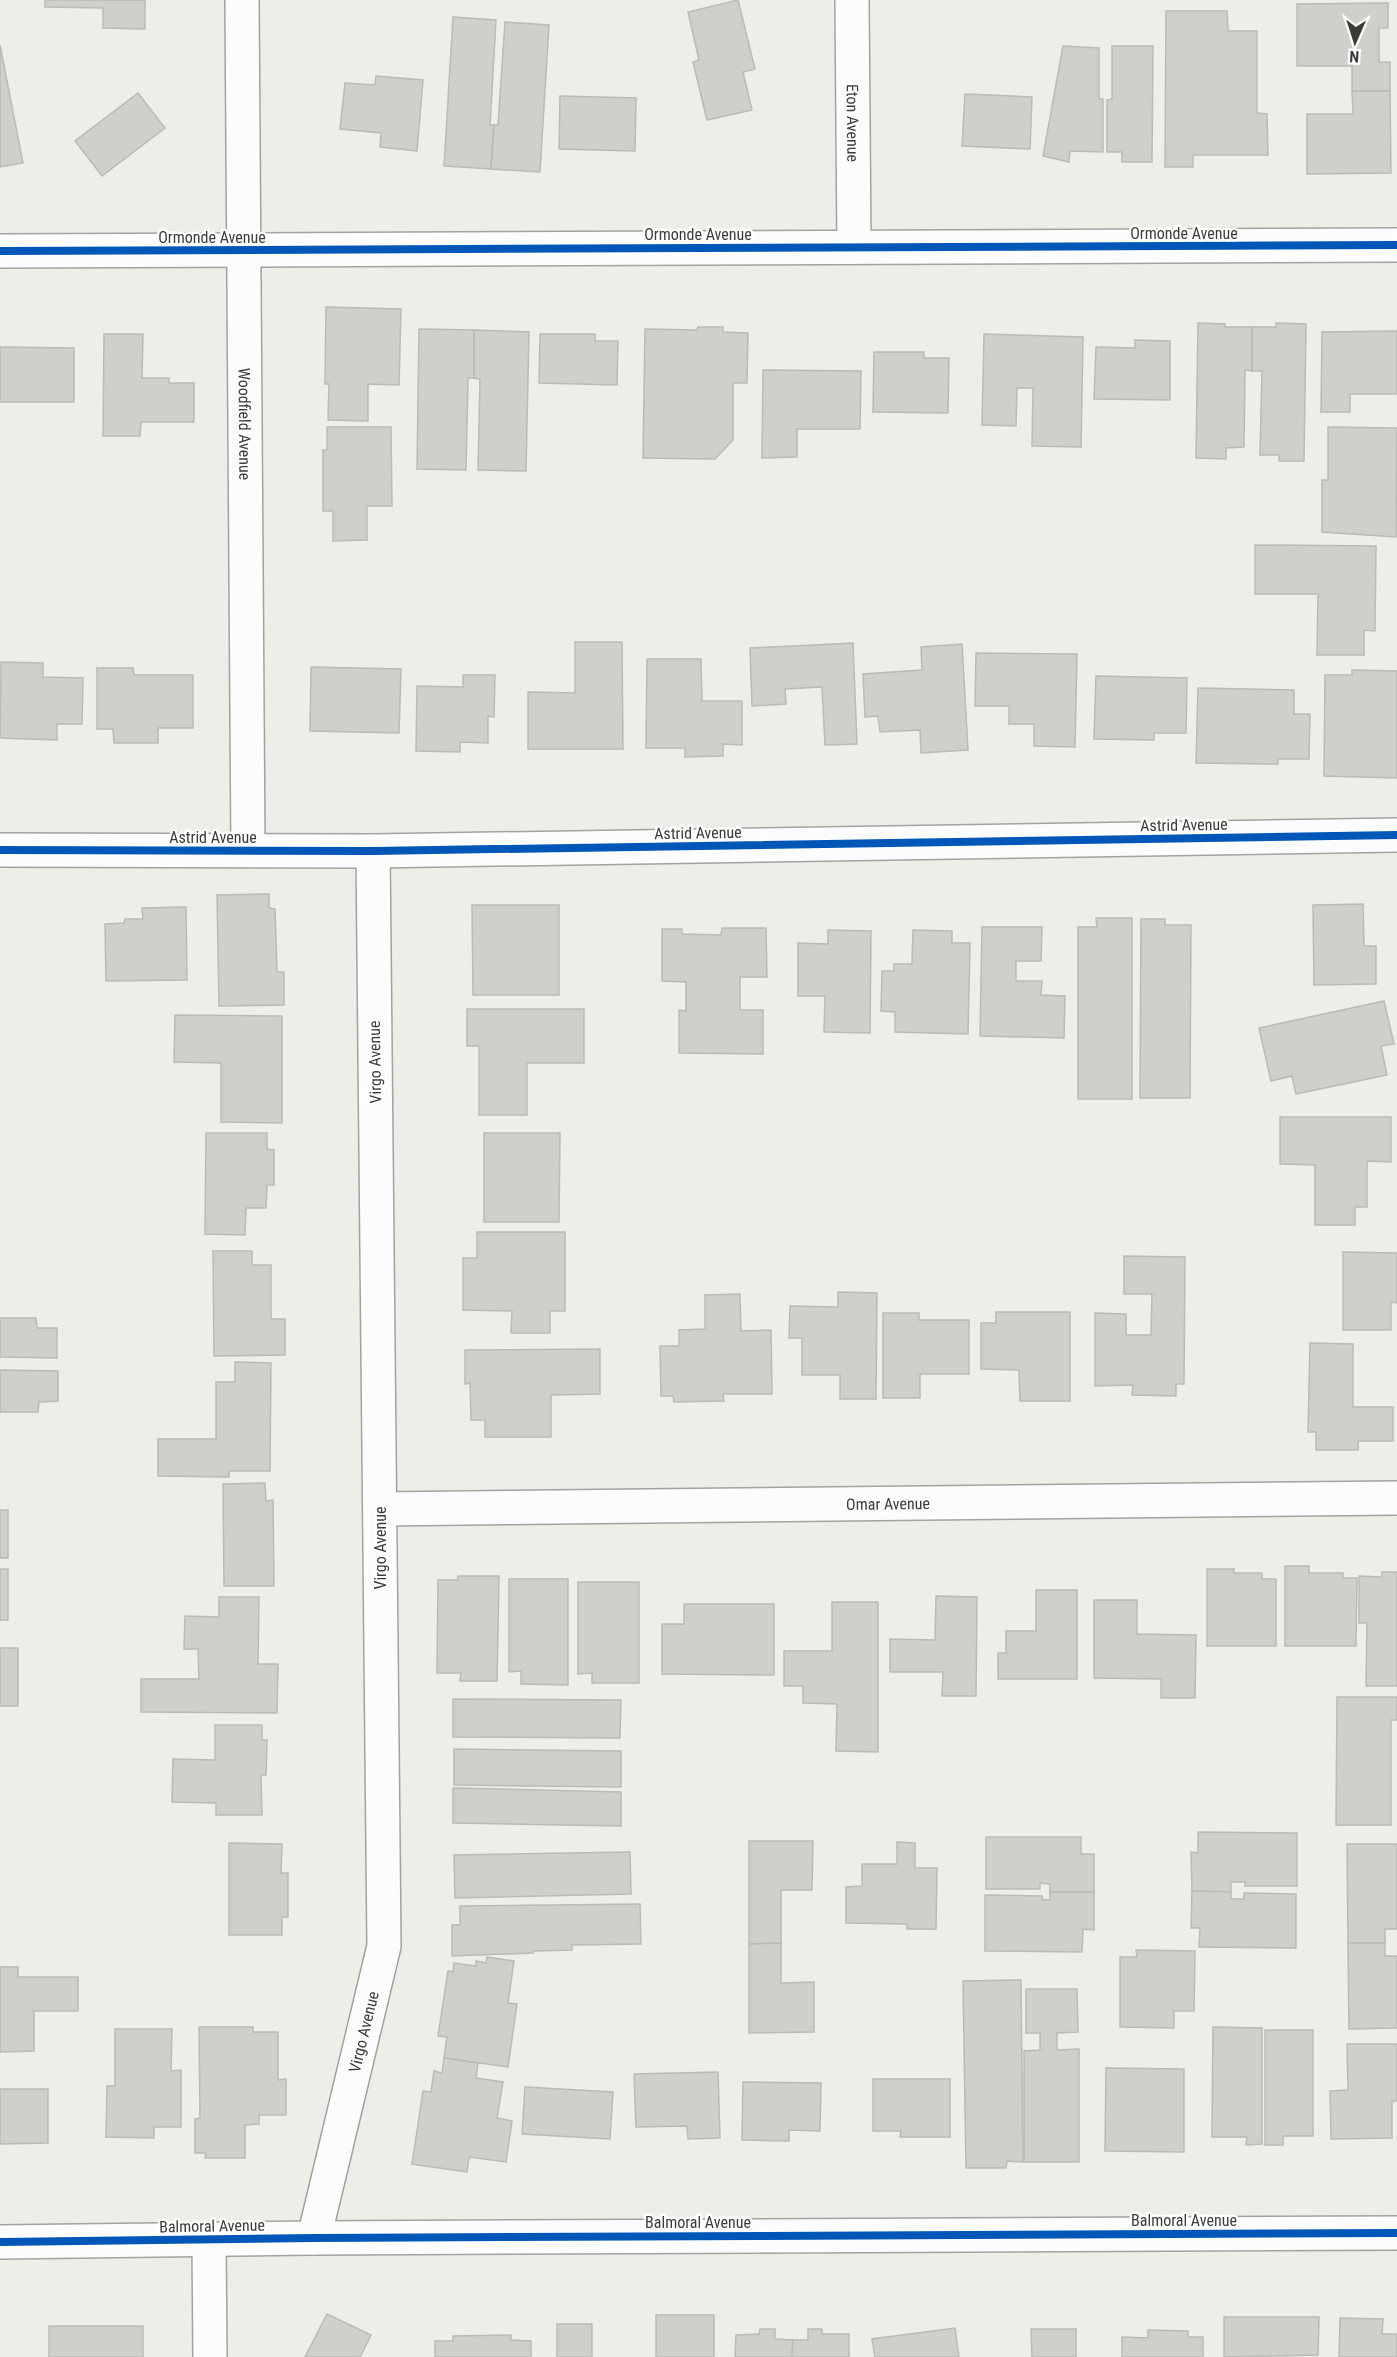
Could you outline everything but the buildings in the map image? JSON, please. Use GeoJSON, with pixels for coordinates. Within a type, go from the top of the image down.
{"type":"FeatureCollection","features":[{"type":"Feature","properties":{"kind":"street","name":"Woodfield Avenue"},"geometry":{"type":"LineString","coordinates":[[242,0],[248,850]]}},
{"type":"Feature","properties":{"kind":"street","name":"Eton Avenue"},"geometry":{"type":"LineString","coordinates":[[852,0],[854,247]]}},
{"type":"Feature","properties":{"kind":"street","name":"Ormonde Avenue"},"geometry":{"type":"LineString","coordinates":[[0,251],[1397,245]]}},
{"type":"Feature","properties":{"kind":"street","name":"Astrid Avenue"},"geometry":{"type":"LineString","coordinates":[[0,850],[373,851],[1397,835]]}},
{"type":"Feature","properties":{"kind":"street","name":"Virgo Avenue"},"geometry":{"type":"LineString","coordinates":[[314,2238],[384,1946],[373,851]]}},
{"type":"Feature","properties":{"kind":"street","name":"Omar Avenue"},"geometry":{"type":"LineString","coordinates":[[380,1509],[1397,1498]]}},
{"type":"Feature","properties":{"kind":"street","name":"Balmoral Avenue"},"geometry":{"type":"LineString","coordinates":[[0,2242],[314,2238],[1397,2233]]}},
{"type":"Feature","properties":{"kind":"street"},"geometry":{"type":"LineString","coordinates":[[209,2240],[210,2357]]}},
{"type":"Feature","properties":{"kind":"cycle path"},"geometry":{"type":"LineString","coordinates":[[0,251],[1397,245]]}},
{"type":"Feature","properties":{"kind":"cycle path"},"geometry":{"type":"LineString","coordinates":[[0,850],[373,851],[1397,835]]}},
{"type":"Feature","properties":{"kind":"cycle path"},"geometry":{"type":"LineString","coordinates":[[0,2242],[314,2238],[1397,2233]]}}]}
